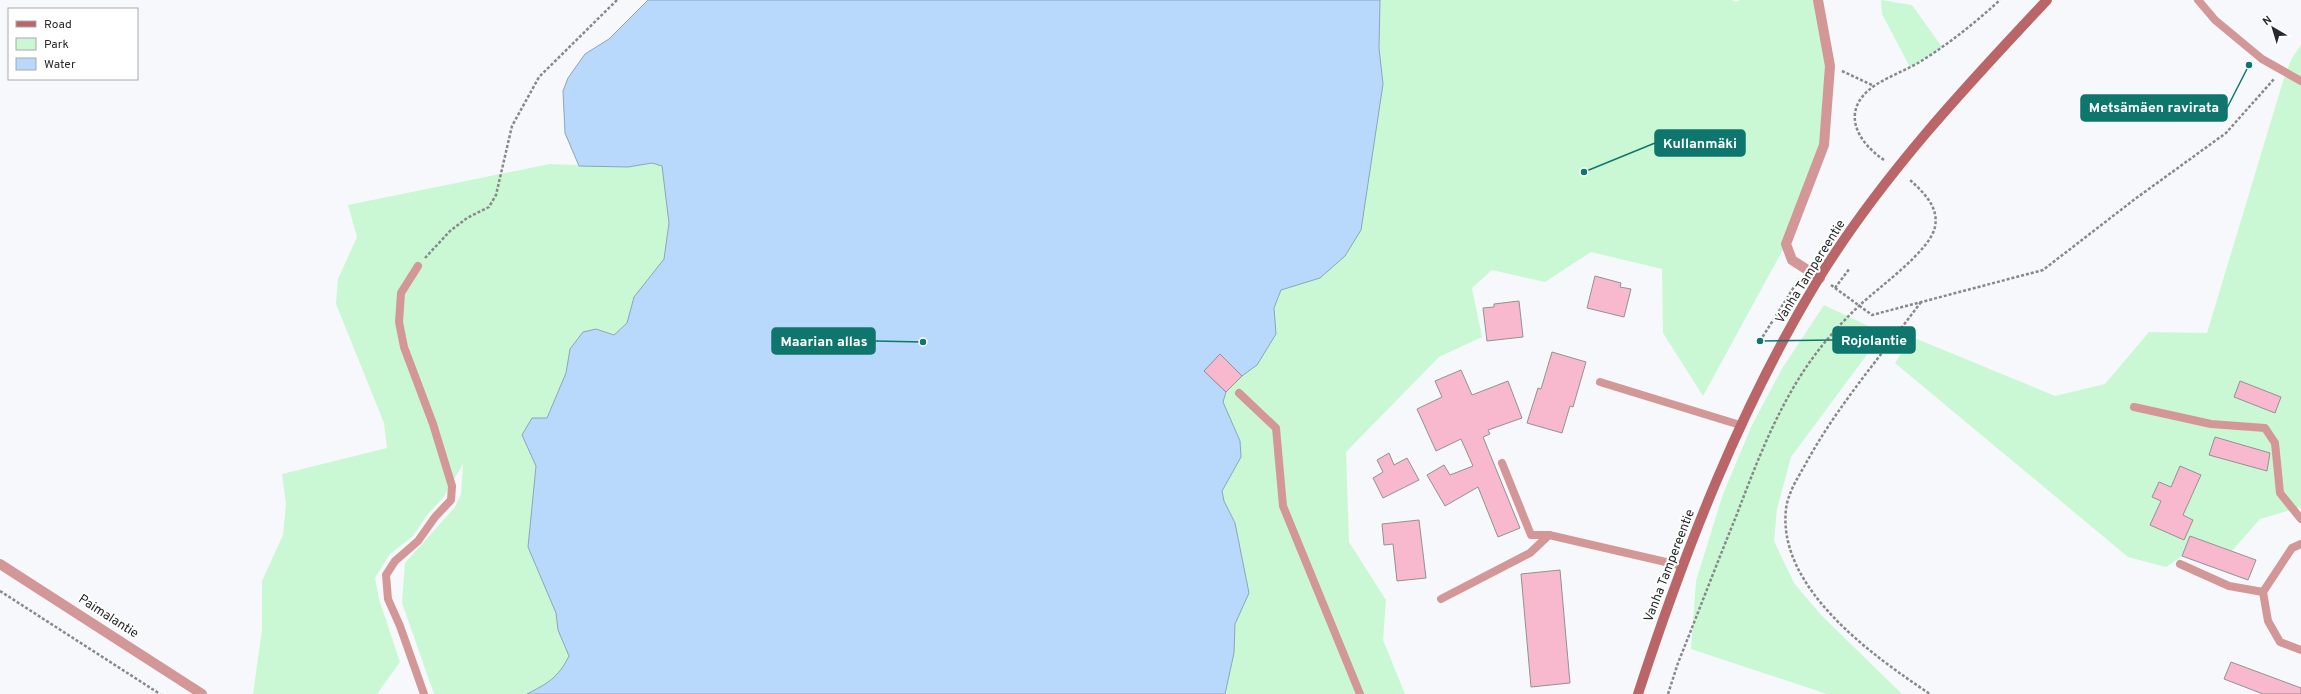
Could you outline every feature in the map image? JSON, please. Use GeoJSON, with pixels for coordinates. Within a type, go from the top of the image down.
{"type":"FeatureCollection","features":[{"type":"Feature","properties":{"kind":"main road","name":"Vanha Tampereentie"},"geometry":{"type":"LineString","coordinates":[[1638,694],[1668,604],[1740,425],[1820,278],[1862,216],[1915,146],[1960,94],[2047,0]]}},
{"type":"Feature","properties":{"kind":"street"},"geometry":{"type":"LineString","coordinates":[[1818,0],[1830,66],[1824,145],[1786,244],[1792,260],[1820,278]]}},
{"type":"Feature","properties":{"kind":"street","name":"Paimalantie"},"geometry":{"type":"LineString","coordinates":[[0,564],[202,694]]}},
{"type":"Feature","properties":{"kind":"lane"},"geometry":{"type":"LineString","coordinates":[[2198,0],[2216,20],[2262,59],[2301,81]]}},
{"type":"Feature","properties":{"kind":"lane"},"geometry":{"type":"LineString","coordinates":[[418,266],[401,293],[399,322],[404,347],[452,486],[451,500],[435,517],[418,541],[395,561],[386,575],[388,599],[400,626],[424,694]]}},
{"type":"Feature","properties":{"kind":"lane"},"geometry":{"type":"LineString","coordinates":[[1600,382],[1740,425]]}},
{"type":"Feature","properties":{"kind":"lane"},"geometry":{"type":"LineString","coordinates":[[1239,393],[1276,428],[1282,506],[1360,694]]}},
{"type":"Feature","properties":{"kind":"lane"},"geometry":{"type":"LineString","coordinates":[[2134,406],[2211,424],[2265,428],[2275,443],[2280,493],[2301,519]]}},
{"type":"Feature","properties":{"kind":"lane"},"geometry":{"type":"LineString","coordinates":[[1502,463],[1531,535],[1549,534],[1683,566]]}},
{"type":"Feature","properties":{"kind":"lane"},"geometry":{"type":"LineString","coordinates":[[1440,599],[1530,553],[1549,534]]}},
{"type":"Feature","properties":{"kind":"lane"},"geometry":{"type":"LineString","coordinates":[[2301,544],[2292,548],[2263,592],[2268,622],[2280,642],[2301,650]]}},
{"type":"Feature","properties":{"kind":"lane"},"geometry":{"type":"LineString","coordinates":[[2180,564],[2229,586],[2263,592]]}},
{"type":"Feature","properties":{"kind":"path"},"geometry":{"type":"LineString","coordinates":[[418,266],[450,231],[467,218],[489,207],[496,195],[512,126],[539,77],[617,0]]}},
{"type":"Feature","properties":{"kind":"path"},"geometry":{"type":"LineString","coordinates":[[1884,160],[1862,141],[1857,129],[1855,115],[1860,100],[1874,86],[1922,61],[1968,29],[2000,0]]}},
{"type":"Feature","properties":{"kind":"path"},"geometry":{"type":"LineString","coordinates":[[1830,66],[1874,86]]}},
{"type":"Feature","properties":{"kind":"path"},"geometry":{"type":"LineString","coordinates":[[1820,278],[1872,315],[2043,270],[2134,199],[2226,133],[2282,69]]}},
{"type":"Feature","properties":{"kind":"path"},"geometry":{"type":"LineString","coordinates":[[1668,694],[1678,663],[1762,447],[1791,392],[1821,347],[1859,306],[1919,252],[1931,237],[1935,228],[1936,215],[1928,198],[1909,179]]}},
{"type":"Feature","properties":{"kind":"path"},"geometry":{"type":"LineString","coordinates":[[1760,342],[1805,268]]}},
{"type":"Feature","properties":{"kind":"path"},"geometry":{"type":"LineString","coordinates":[[1835,288],[1850,268]]}},
{"type":"Feature","properties":{"kind":"path"},"geometry":{"type":"LineString","coordinates":[[1922,302],[1845,401],[1816,445],[1792,488],[1786,509],[1786,527],[1791,548],[1805,583],[1827,612],[1868,650],[1930,694]]}},
{"type":"Feature","properties":{"kind":"path"},"geometry":{"type":"LineString","coordinates":[[0,591],[160,694]]}},
{"type":"Feature","properties":{"kind":"green space"},"geometry":{"type":"Polygon","coordinates":[[[1380,0],[1731,0],[1736,2],[1740,0],[1818,0],[1830,66],[1824,145],[1786,244],[1703,396],[1663,333],[1662,269],[1591,252],[1545,282],[1492,270],[1472,288],[1482,337],[1439,357],[1346,452],[1349,542],[1386,600],[1383,640],[1405,694],[1225,694],[1234,653],[1235,624],[1249,593],[1235,523],[1224,501],[1222,491],[1241,457],[1240,441],[1223,402],[1226,392],[1242,376],[1257,365],[1276,334],[1274,308],[1281,290],[1320,278],[1383,84],[1379,48],[1380,0]]]}},
{"type":"Feature","properties":{"kind":"green space"},"geometry":{"type":"Polygon","coordinates":[[[1881,0],[1912,5],[1942,47],[1910,67],[1882,14],[1881,0]]]}},
{"type":"Feature","properties":{"kind":"green space"},"geometry":{"type":"Polygon","coordinates":[[[2301,45],[2301,507],[2260,519],[2232,551],[2190,536],[2182,556],[2166,567],[2128,557],[1895,363],[1912,337],[2055,396],[2105,384],[2149,332],[2207,333],[2284,78],[2292,58],[2301,45]]]}},
{"type":"Feature","properties":{"kind":"green space"},"geometry":{"type":"Polygon","coordinates":[[[652,163],[662,166],[669,223],[664,259],[634,297],[627,323],[614,335],[596,329],[583,332],[570,349],[566,373],[547,418],[522,435],[536,466],[528,547],[556,613],[558,630],[569,656],[561,672],[545,685],[527,694],[434,694],[402,603],[405,563],[455,507],[461,494],[463,464],[443,498],[427,515],[413,536],[390,554],[375,578],[379,599],[400,662],[377,694],[253,694],[262,630],[262,581],[283,535],[286,504],[282,474],[387,448],[384,423],[336,304],[338,279],[357,237],[348,205],[550,164],[628,167],[652,163]]]}},
{"type":"Feature","properties":{"kind":"green space"},"geometry":{"type":"Polygon","coordinates":[[[1824,305],[1883,333],[1791,457],[1777,509],[1774,541],[1794,583],[1821,615],[1902,694],[1827,694],[1691,649],[1696,581],[1723,494],[1752,425],[1783,367],[1824,305]]]}},
{"type":"Feature","properties":{"kind":"water"},"geometry":{"type":"Polygon","coordinates":[[[648,0],[1380,0],[1379,48],[1383,84],[1361,230],[1345,256],[1320,278],[1281,290],[1274,308],[1276,334],[1257,365],[1242,376],[1220,355],[1204,371],[1226,392],[1223,402],[1240,441],[1241,457],[1222,491],[1224,501],[1235,523],[1249,593],[1235,624],[1234,653],[1225,694],[527,694],[541,687],[552,679],[561,670],[569,656],[558,630],[556,613],[528,547],[536,466],[522,435],[532,418],[547,418],[566,373],[570,349],[583,332],[596,329],[614,335],[627,323],[634,297],[664,259],[669,223],[662,166],[652,163],[628,167],[579,166],[565,133],[563,91],[568,78],[585,54],[609,39],[648,0]]]}},
{"type":"Feature","properties":{"kind":"building"},"geometry":{"type":"Polygon","coordinates":[[[1595,276],[1621,283],[1620,287],[1631,289],[1624,317],[1587,308],[1595,276]]]}},
{"type":"Feature","properties":{"kind":"building"},"geometry":{"type":"Polygon","coordinates":[[[1519,301],[1523,337],[1487,341],[1483,308],[1494,307],[1494,304],[1519,301]]]}},
{"type":"Feature","properties":{"kind":"building"},"geometry":{"type":"Polygon","coordinates":[[[1552,352],[1586,362],[1573,407],[1570,406],[1562,433],[1527,423],[1538,388],[1541,389],[1552,352]]]}},
{"type":"Feature","properties":{"kind":"building"},"geometry":{"type":"Polygon","coordinates":[[[1220,354],[1242,376],[1226,392],[1204,371],[1220,354]]]}},
{"type":"Feature","properties":{"kind":"building"},"geometry":{"type":"Polygon","coordinates":[[[1461,370],[1472,395],[1508,381],[1522,418],[1488,430],[1490,434],[1483,437],[1520,528],[1498,537],[1478,487],[1445,506],[1427,475],[1444,465],[1450,475],[1473,466],[1461,439],[1436,451],[1417,409],[1442,397],[1435,381],[1461,370]]]}},
{"type":"Feature","properties":{"kind":"building"},"geometry":{"type":"Polygon","coordinates":[[[2240,381],[2281,397],[2275,413],[2234,397],[2240,381]]]}},
{"type":"Feature","properties":{"kind":"building"},"geometry":{"type":"Polygon","coordinates":[[[2215,437],[2270,453],[2267,471],[2209,455],[2215,437]]]}},
{"type":"Feature","properties":{"kind":"building"},"geometry":{"type":"Polygon","coordinates":[[[1389,453],[1394,465],[1407,458],[1419,480],[1383,498],[1373,478],[1383,472],[1377,460],[1389,453]]]}},
{"type":"Feature","properties":{"kind":"building"},"geometry":{"type":"Polygon","coordinates":[[[2180,466],[2201,475],[2183,515],[2193,520],[2184,540],[2150,525],[2161,501],[2152,497],[2159,482],[2171,487],[2180,466]]]}},
{"type":"Feature","properties":{"kind":"building"},"geometry":{"type":"Polygon","coordinates":[[[1419,520],[1426,578],[1397,581],[1393,544],[1384,545],[1382,524],[1419,520]]]}},
{"type":"Feature","properties":{"kind":"building"},"geometry":{"type":"Polygon","coordinates":[[[2190,536],[2256,560],[2248,580],[2182,556],[2190,536]]]}},
{"type":"Feature","properties":{"kind":"building"},"geometry":{"type":"Polygon","coordinates":[[[1560,570],[1570,683],[1531,687],[1521,574],[1560,570]]]}},
{"type":"Feature","properties":{"kind":"building"},"geometry":{"type":"Polygon","coordinates":[[[2231,662],[2301,688],[2301,694],[2263,694],[2224,679],[2231,662]]]}},
{"type":"Feature","properties":{"kind":"place","name":"Metsämäen ravirata"},"geometry":{"type":"Point","coordinates":[2249,65]}},
{"type":"Feature","properties":{"kind":"place","name":"Kullanmäki"},"geometry":{"type":"Point","coordinates":[1584,172]}},
{"type":"Feature","properties":{"kind":"place","name":"Rojolantie"},"geometry":{"type":"Point","coordinates":[1760,341]}},
{"type":"Feature","properties":{"kind":"place","name":"Maarian allas"},"geometry":{"type":"Point","coordinates":[923,342]}}]}
